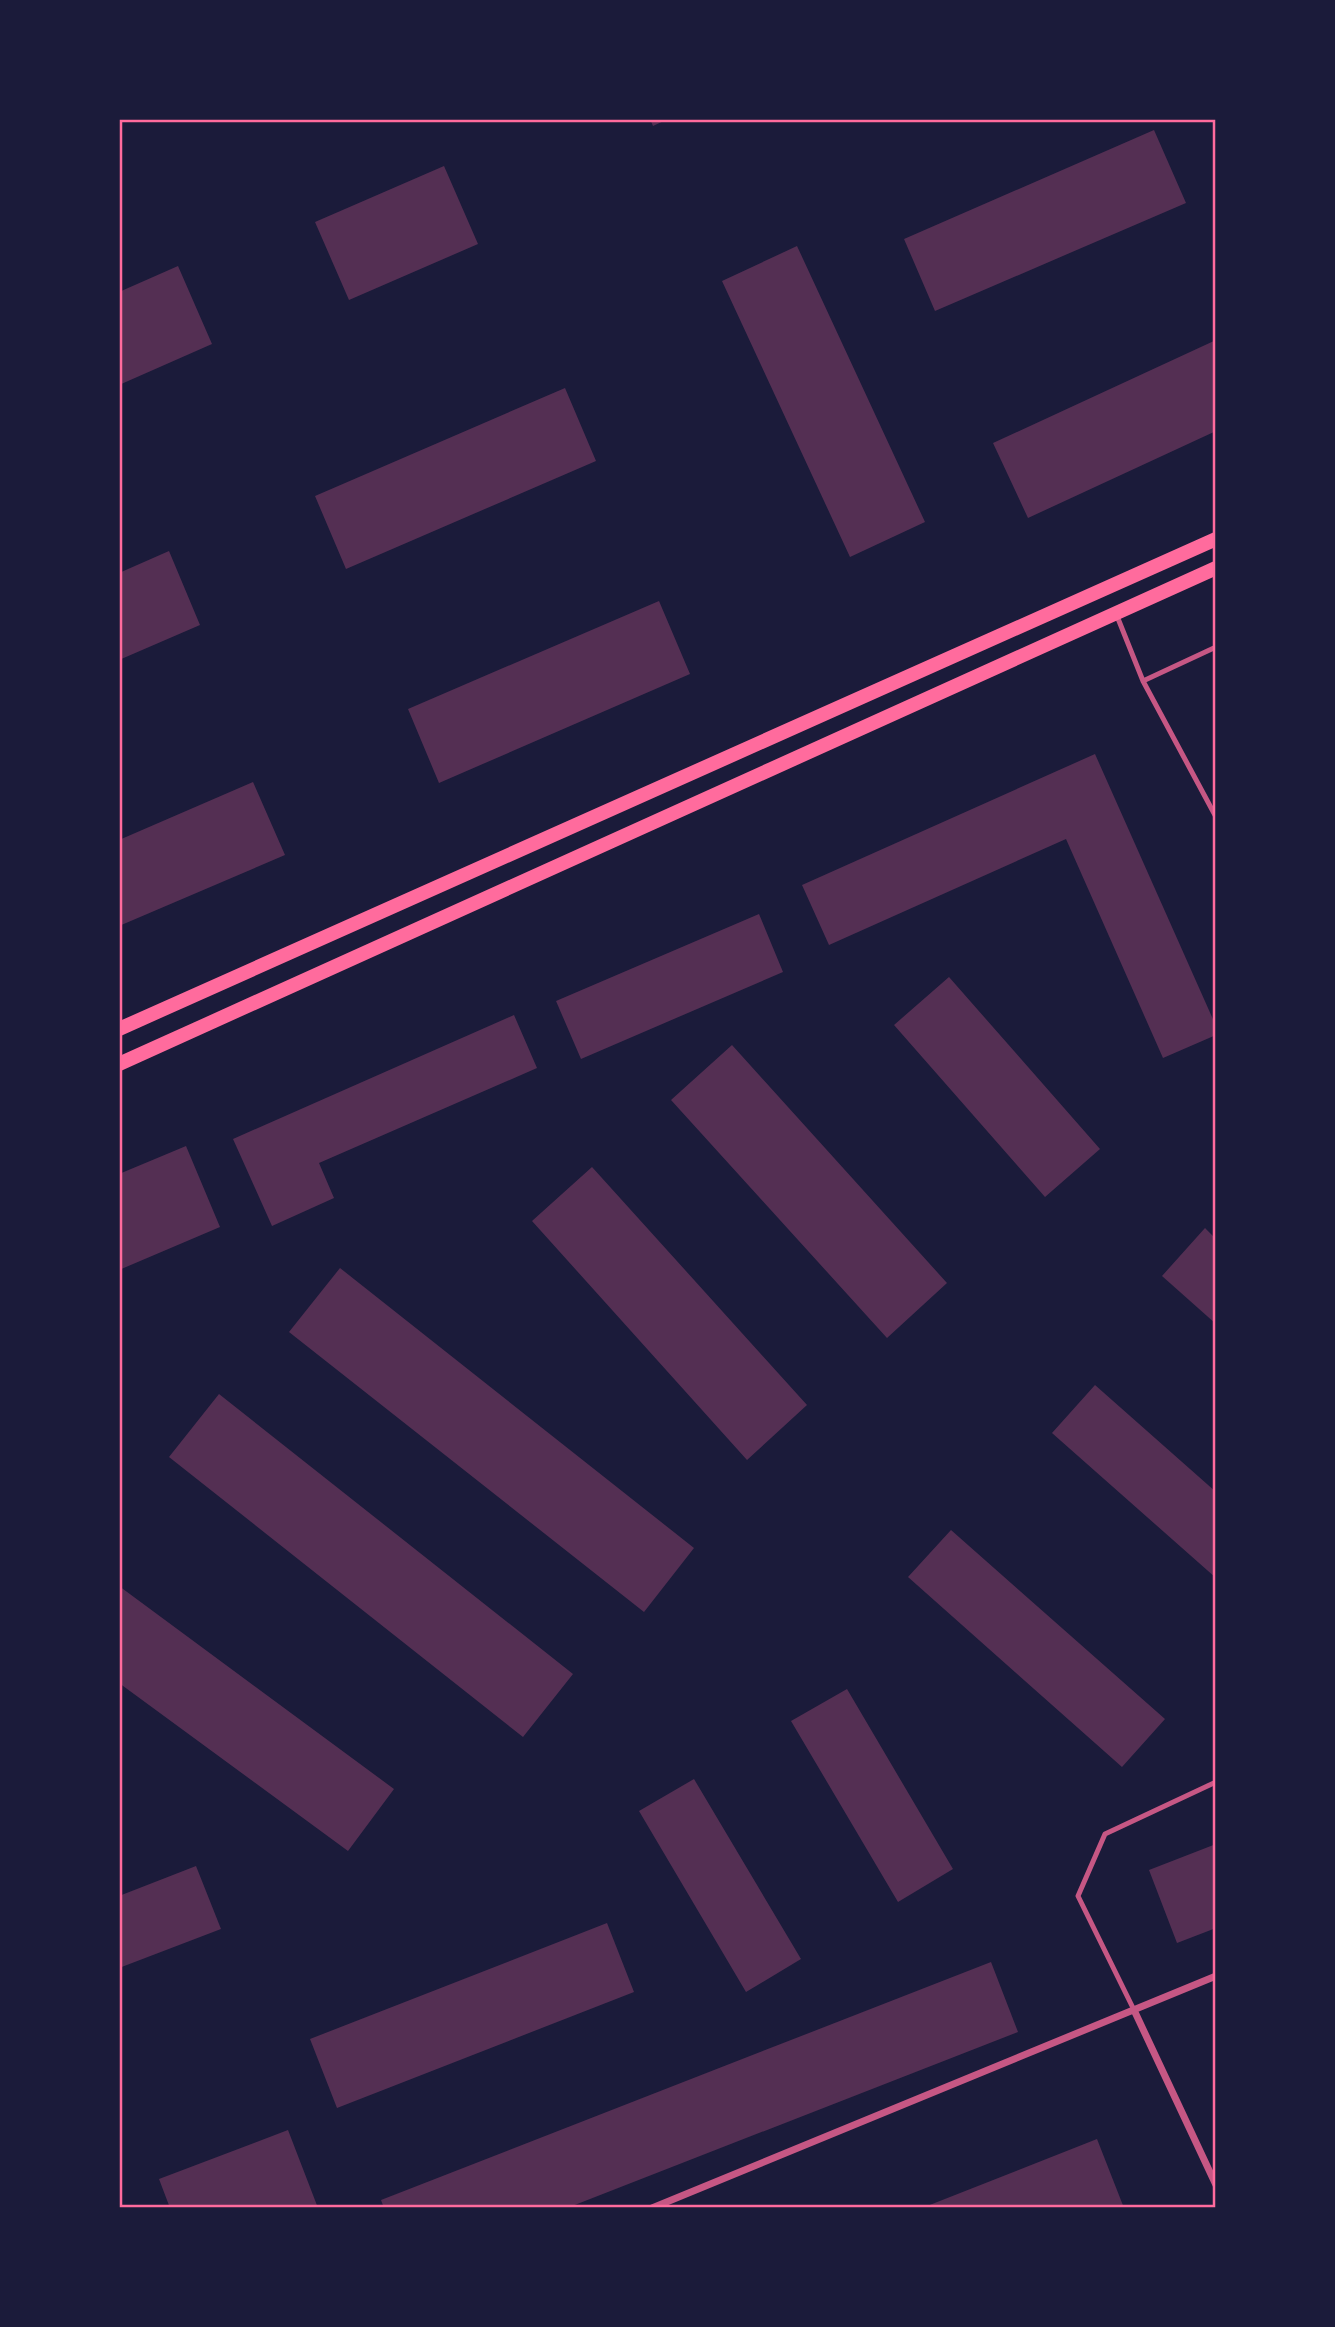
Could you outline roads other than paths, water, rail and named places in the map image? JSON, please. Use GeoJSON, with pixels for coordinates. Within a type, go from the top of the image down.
{"type":"FeatureCollection","features":[{"type":"Feature","properties":{"kind":"main road"},"geometry":{"type":"LineString","coordinates":[[119,1029],[1216,539]]}},
{"type":"Feature","properties":{"kind":"main road"},"geometry":{"type":"LineString","coordinates":[[119,1065],[1216,568]]}},
{"type":"Feature","properties":{"kind":"street"},"geometry":{"type":"LineString","coordinates":[[652,2208],[1216,1976]]}},
{"type":"Feature","properties":{"kind":"street"},"geometry":{"type":"LineString","coordinates":[[1134,2010],[1216,2185]]}},
{"type":"Feature","properties":{"kind":"lane"},"geometry":{"type":"LineString","coordinates":[[1115,613],[1143,681],[1216,817]]}},
{"type":"Feature","properties":{"kind":"lane"},"geometry":{"type":"LineString","coordinates":[[1143,681],[1216,647]]}},
{"type":"Feature","properties":{"kind":"lane"},"geometry":{"type":"LineString","coordinates":[[1134,2010],[1078,1896],[1105,1834],[1216,1782]]}}]}
